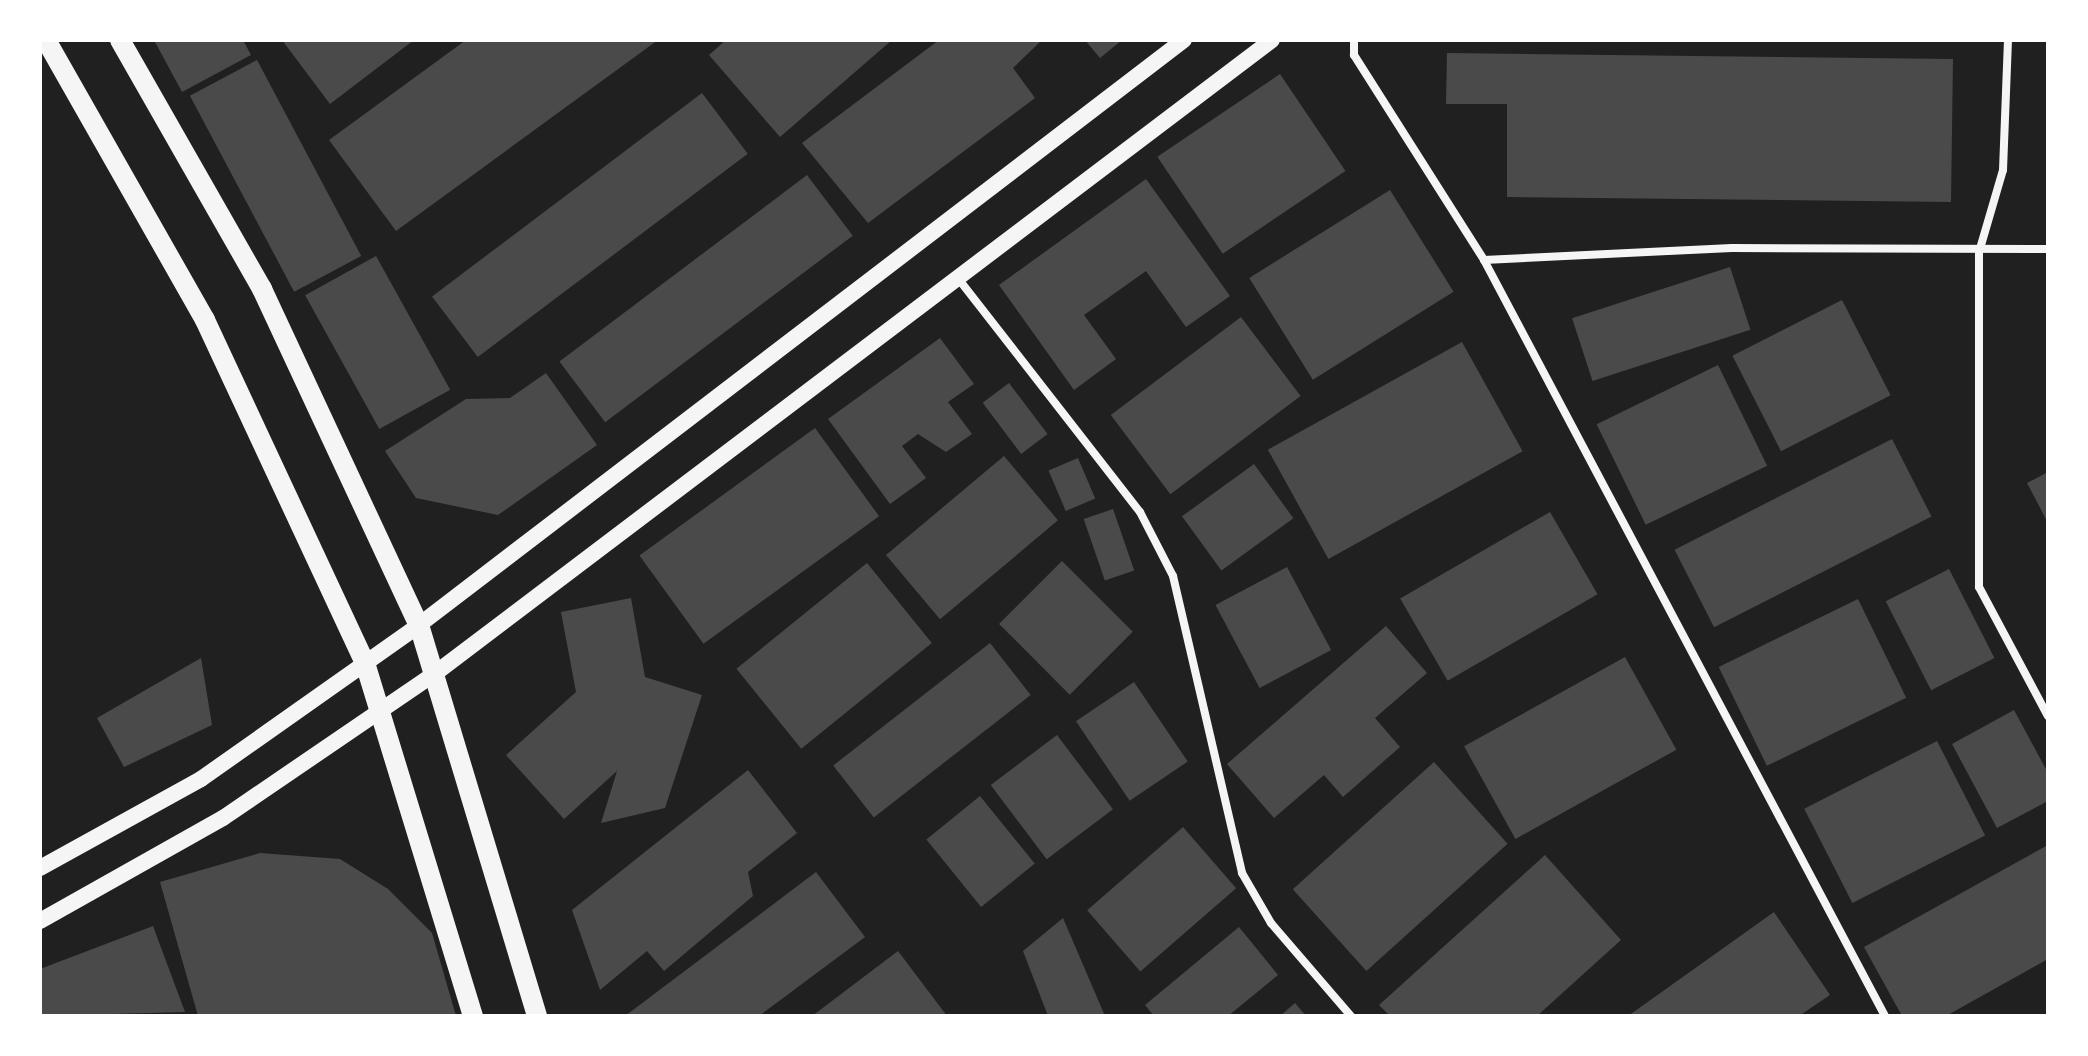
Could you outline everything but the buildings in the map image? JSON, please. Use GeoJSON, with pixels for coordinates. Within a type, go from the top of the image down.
{"type":"FeatureCollection","features":[{"type":"Feature","properties":{"kind":"main road"},"geometry":{"type":"LineString","coordinates":[[46,40],[205,320],[365,663],[381,707],[473,1016]]}},
{"type":"Feature","properties":{"kind":"main road"},"geometry":{"type":"LineString","coordinates":[[120,40],[262,289],[419,625],[537,1016]]}},
{"type":"Feature","properties":{"kind":"main road"},"geometry":{"type":"LineString","coordinates":[[40,868],[201,779],[419,625],[1184,40]]}},
{"type":"Feature","properties":{"kind":"main road"},"geometry":{"type":"LineString","coordinates":[[40,921],[223,818],[381,707],[433,675],[956,275],[1272,40]]}},
{"type":"Feature","properties":{"kind":"street"},"geometry":{"type":"LineString","coordinates":[[1354,40],[1354,55],[1484,260],[1885,1016]]}},
{"type":"Feature","properties":{"kind":"street"},"geometry":{"type":"LineString","coordinates":[[2008,40],[2003,170],[1979,252],[1979,587],[2048,716]]}},
{"type":"Feature","properties":{"kind":"street"},"geometry":{"type":"LineString","coordinates":[[1484,260],[1732,248],[1979,252],[2048,249]]}},
{"type":"Feature","properties":{"kind":"street"},"geometry":{"type":"LineString","coordinates":[[956,275],[1140,512],[1173,576],[1242,873],[1271,923],[1351,1016]]}},
{"type":"Feature","properties":{"kind":"shaded area"},"geometry":{"type":"Polygon","coordinates":[[[40,40],[2048,40],[2048,1016],[40,1016],[40,40]]]}}]}
